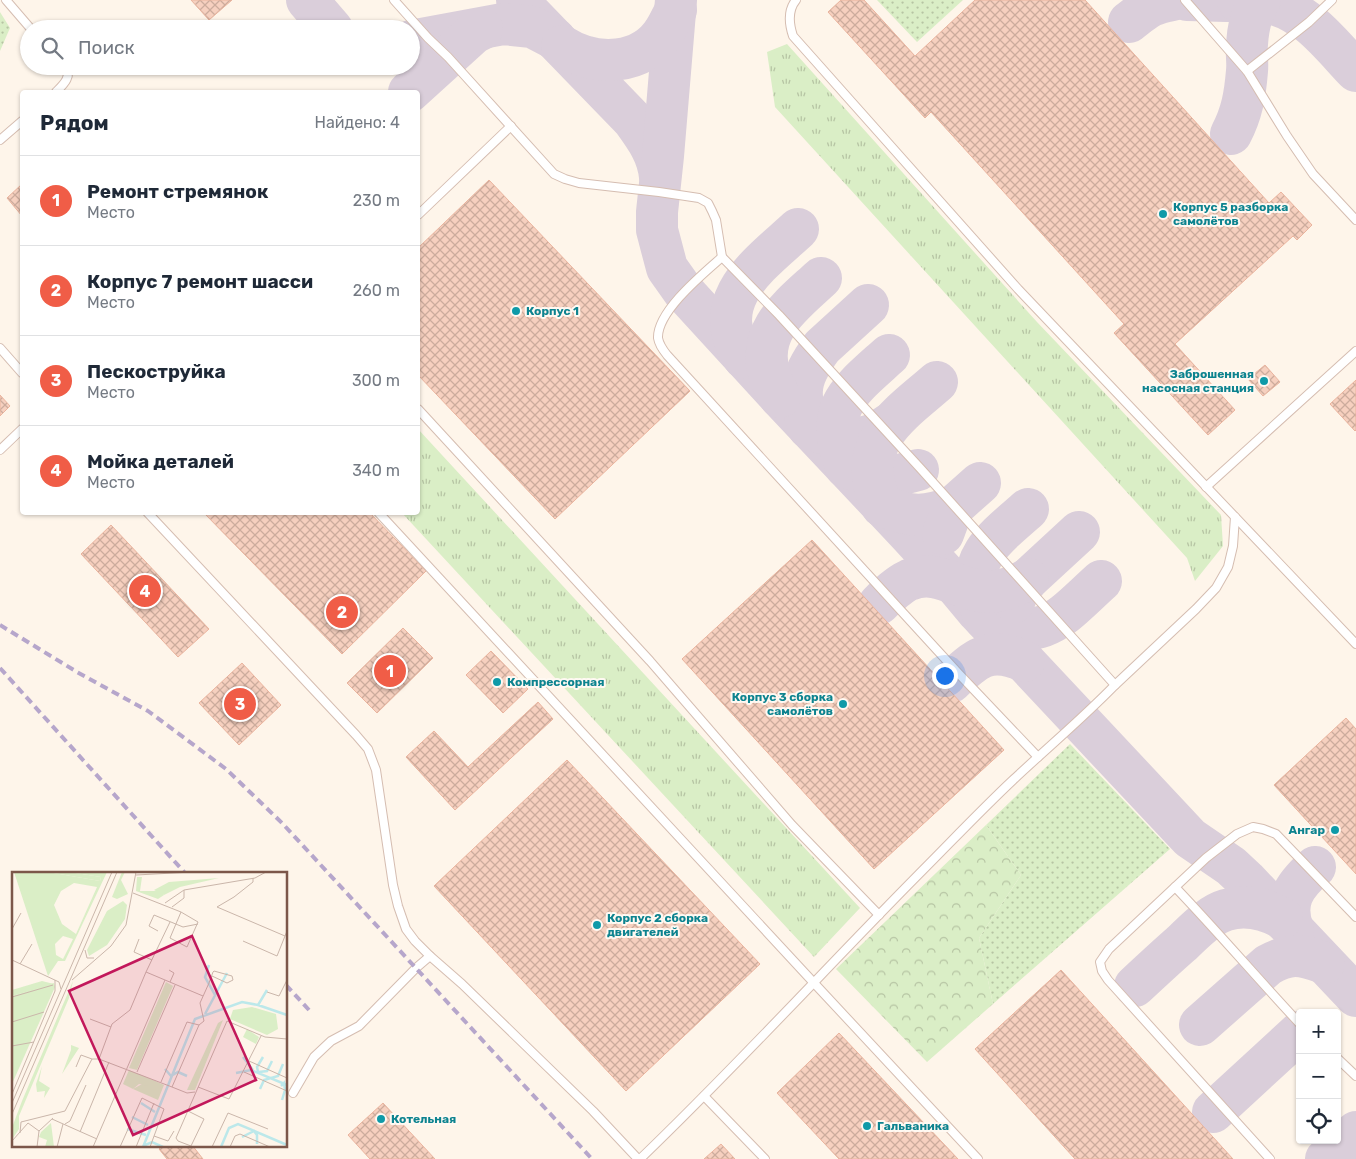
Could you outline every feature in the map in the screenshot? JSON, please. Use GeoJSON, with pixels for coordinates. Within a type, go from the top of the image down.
{"type":"FeatureCollection","features":[{"type":"Feature","properties":{"kind":"lane"},"geometry":{"type":"LineString","coordinates":[[6,0],[23,20]]}},
{"type":"Feature","properties":{"kind":"lane"},"geometry":{"type":"LineString","coordinates":[[394,0],[413,20]]}},
{"type":"Feature","properties":{"kind":"lane"},"geometry":{"type":"LineString","coordinates":[[796,0],[790,12],[789,23],[793,36],[1018,289],[1356,644]]}},
{"type":"Feature","properties":{"kind":"lane"},"geometry":{"type":"LineString","coordinates":[[1185,0],[1247,71],[1313,174],[1356,220]]}},
{"type":"Feature","properties":{"kind":"lane"},"geometry":{"type":"LineString","coordinates":[[1247,71],[1309,22],[1332,0]]}},
{"type":"Feature","properties":{"kind":"lane"},"geometry":{"type":"LineString","coordinates":[[420,28],[554,174],[580,184],[659,192],[699,198],[708,203],[716,220],[722,257],[779,315],[920,468],[989,546],[1058,619],[1115,685]]}},
{"type":"Feature","properties":{"kind":"lane"},"geometry":{"type":"LineString","coordinates":[[58,90],[64,85],[68,75]]}},
{"type":"Feature","properties":{"kind":"lane"},"geometry":{"type":"LineString","coordinates":[[0,140],[20,123]]}},
{"type":"Feature","properties":{"kind":"lane"},"geometry":{"type":"LineString","coordinates":[[420,213],[511,126]]}},
{"type":"Feature","properties":{"kind":"lane"},"geometry":{"type":"LineString","coordinates":[[722,257],[684,292],[664,317],[658,338],[661,346],[920,632],[1038,757]]}},
{"type":"Feature","properties":{"kind":"lane"},"geometry":{"type":"LineString","coordinates":[[0,348],[20,371]]}},
{"type":"Feature","properties":{"kind":"lane"},"geometry":{"type":"LineString","coordinates":[[1206,487],[1356,351]]}},
{"type":"Feature","properties":{"kind":"lane"},"geometry":{"type":"LineString","coordinates":[[420,411],[650,661],[792,826],[878,915]]}},
{"type":"Feature","properties":{"kind":"lane"},"geometry":{"type":"LineString","coordinates":[[0,450],[20,431]]}},
{"type":"Feature","properties":{"kind":"lane"},"geometry":{"type":"LineString","coordinates":[[150,515],[368,750],[376,770],[393,885],[398,906],[406,929],[415,941],[593,1110],[639,1159],[704,1096],[878,915],[1012,780],[1095,706],[1216,588],[1228,567],[1233,546],[1235,517]]}},
{"type":"Feature","properties":{"kind":"lane"},"geometry":{"type":"LineString","coordinates":[[381,515],[978,1159]]}},
{"type":"Feature","properties":{"kind":"lane"},"geometry":{"type":"LineString","coordinates":[[1270,1159],[1108,980],[1102,971],[1100,962],[1109,949],[1206,858],[1237,834],[1253,827],[1276,834],[1356,916]]}},
{"type":"Feature","properties":{"kind":"lane"},"geometry":{"type":"LineString","coordinates":[[1175,887],[1296,1020]]}},
{"type":"Feature","properties":{"kind":"lane"},"geometry":{"type":"LineString","coordinates":[[293,1093],[314,1057],[331,1041],[359,1026],[430,956]]}},
{"type":"Feature","properties":{"kind":"lane"},"geometry":{"type":"LineString","coordinates":[[1341,1062],[1356,1076]]}},
{"type":"Feature","properties":{"kind":"lane"},"geometry":{"type":"LineString","coordinates":[[704,1096],[765,1159]]}},
{"type":"Feature","properties":{"kind":"green space"},"geometry":{"type":"Polygon","coordinates":[[[877,0],[963,0],[917,42],[877,0]]]}},
{"type":"Feature","properties":{"kind":"green space"},"geometry":{"type":"Polygon","coordinates":[[[0,12],[10,28],[0,51],[0,12]]]}},
{"type":"Feature","properties":{"kind":"green space"},"geometry":{"type":"Polygon","coordinates":[[[787,44],[1037,322],[1221,515],[1223,546],[1195,581],[1187,558],[775,107],[767,52],[787,44]]]}},
{"type":"Feature","properties":{"kind":"green space"},"geometry":{"type":"Polygon","coordinates":[[[420,431],[860,908],[814,957],[404,515],[420,515],[420,431]]]}},
{"type":"Feature","properties":{"kind":"green space"},"geometry":{"type":"Polygon","coordinates":[[[1070,744],[1170,849],[993,1004],[979,938],[1021,875],[986,825],[1070,744]]]}},
{"type":"Feature","properties":{"kind":"green space"},"geometry":{"type":"Polygon","coordinates":[[[986,825],[1021,875],[979,938],[993,1004],[927,1062],[836,969],[986,825]]]}},
{"type":"Feature","properties":{"kind":"building"},"geometry":{"type":"Polygon","coordinates":[[[191,0],[232,0],[209,20],[191,0]]]}},
{"type":"Feature","properties":{"kind":"building","name":"Корпус 5 разборка самолётов"},"geometry":{"type":"Polygon","coordinates":[[[841,0],[864,0],[915,56],[975,0],[1085,0],[1269,203],[1281,192],[1312,225],[1297,240],[1293,236],[1175,344],[1235,410],[1208,435],[1114,333],[1124,324],[931,112],[925,118],[828,12],[841,0]]]}},
{"type":"Feature","properties":{"kind":"building","name":"Корпус 1"},"geometry":{"type":"Polygon","coordinates":[[[489,180],[690,391],[555,519],[420,377],[420,246],[489,180]]]}},
{"type":"Feature","properties":{"kind":"building"},"geometry":{"type":"Polygon","coordinates":[[[20,186],[20,214],[7,198],[20,186]]]}},
{"type":"Feature","properties":{"kind":"building","name":"Заброшенная насосная станция"},"geometry":{"type":"Polygon","coordinates":[[[1265,365],[1280,382],[1263,396],[1248,379],[1265,365]]]}},
{"type":"Feature","properties":{"kind":"building"},"geometry":{"type":"Polygon","coordinates":[[[1356,380],[1356,430],[1355,431],[1330,404],[1356,380]]]}},
{"type":"Feature","properties":{"kind":"building"},"geometry":{"type":"Polygon","coordinates":[[[0,395],[10,406],[0,416],[0,395]]]}},
{"type":"Feature","properties":{"kind":"building"},"geometry":{"type":"Polygon","coordinates":[[[206,515],[372,515],[426,571],[342,654],[206,515]]]}},
{"type":"Feature","properties":{"kind":"building"},"geometry":{"type":"Polygon","coordinates":[[[111,525],[209,629],[178,657],[81,554],[111,525]]]}},
{"type":"Feature","properties":{"kind":"building","name":"Корпус 3 сборка самолётов"},"geometry":{"type":"Polygon","coordinates":[[[812,540],[1004,750],[874,869],[682,659],[812,540]]]}},
{"type":"Feature","properties":{"kind":"building"},"geometry":{"type":"Polygon","coordinates":[[[403,628],[433,658],[377,713],[347,683],[403,628]]]}},
{"type":"Feature","properties":{"kind":"building","name":"Компрессорная"},"geometry":{"type":"Polygon","coordinates":[[[491,651],[528,689],[503,713],[466,675],[491,651]]]}},
{"type":"Feature","properties":{"kind":"building"},"geometry":{"type":"Polygon","coordinates":[[[242,663],[281,705],[239,745],[199,703],[242,663]]]}},
{"type":"Feature","properties":{"kind":"building"},"geometry":{"type":"Polygon","coordinates":[[[538,702],[553,719],[455,810],[406,757],[434,731],[468,767],[538,702]]]}},
{"type":"Feature","properties":{"kind":"building","name":"Ангар"},"geometry":{"type":"Polygon","coordinates":[[[1346,718],[1356,729],[1356,874],[1274,785],[1346,718]]]}},
{"type":"Feature","properties":{"kind":"building","name":"Корпус 2 сборка двигателей"},"geometry":{"type":"Polygon","coordinates":[[[567,760],[760,964],[626,1091],[434,886],[567,760]]]}},
{"type":"Feature","properties":{"kind":"building"},"geometry":{"type":"Polygon","coordinates":[[[1061,970],[1233,1159],[1075,1159],[975,1049],[1061,970]]]}},
{"type":"Feature","properties":{"kind":"building","name":"Гальваника"},"geometry":{"type":"Polygon","coordinates":[[[839,1033],[958,1159],[839,1159],[777,1093],[839,1033]]]}},
{"type":"Feature","properties":{"kind":"building","name":"Котельная"},"geometry":{"type":"Polygon","coordinates":[[[383,1103],[435,1159],[370,1159],[348,1135],[383,1103]]]}},
{"type":"Feature","properties":{"kind":"building"},"geometry":{"type":"Polygon","coordinates":[[[721,1144],[735,1159],[704,1159],[721,1144]]]}},
{"type":"Feature","properties":{"kind":"building"},"geometry":{"type":"Polygon","coordinates":[[[162,1146],[193,1146],[203,1159],[167,1159],[159,1149],[162,1146]]]}},
{"type":"Feature","properties":{"kind":"taxiway"},"geometry":{"type":"LineString","coordinates":[[307,0],[324,20]]}},
{"type":"Feature","properties":{"kind":"taxiway"},"geometry":{"type":"LineString","coordinates":[[517,0],[633,120],[654,154],[660,177]]}},
{"type":"Feature","properties":{"kind":"taxiway"},"geometry":{"type":"LineString","coordinates":[[676,0],[657,212],[657,230],[667,268],[684,292],[781,398],[1190,838],[1231,866],[1246,880],[1356,996]]}},
{"type":"Feature","properties":{"kind":"taxiway"},"geometry":{"type":"LineString","coordinates":[[1129,22],[1158,3],[1172,0]]}},
{"type":"Feature","properties":{"kind":"taxiway"},"geometry":{"type":"LineString","coordinates":[[1187,0],[1241,0]]}},
{"type":"Feature","properties":{"kind":"taxiway"},"geometry":{"type":"LineString","coordinates":[[1231,134],[1238,119],[1244,96],[1249,27],[1254,10],[1260,0]]}},
{"type":"Feature","properties":{"kind":"taxiway"},"geometry":{"type":"LineString","coordinates":[[1238,1],[1273,4],[1286,8],[1319,32],[1356,71]]}},
{"type":"Feature","properties":{"kind":"taxiway"},"geometry":{"type":"LineString","coordinates":[[562,46],[575,53],[603,60],[631,56],[644,51],[656,42],[676,10]]}},
{"type":"Feature","properties":{"kind":"taxiway"},"geometry":{"type":"LineString","coordinates":[[420,39],[503,24],[532,27],[555,39]]}},
{"type":"Feature","properties":{"kind":"taxiway"},"geometry":{"type":"LineString","coordinates":[[411,90],[474,33],[482,29]]}},
{"type":"Feature","properties":{"kind":"taxiway"},"geometry":{"type":"LineString","coordinates":[[744,358],[734,337],[731,318],[734,301],[742,285],[754,270],[798,229]]}},
{"type":"Feature","properties":{"kind":"taxiway"},"geometry":{"type":"LineString","coordinates":[[780,397],[771,379],[767,360],[772,332],[788,309],[821,278]]}},
{"type":"Feature","properties":{"kind":"taxiway"},"geometry":{"type":"LineString","coordinates":[[868,305],[822,347],[814,358],[802,386],[803,405],[809,428],[839,438],[871,435],[891,423]]}},
{"type":"Feature","properties":{"kind":"taxiway"},"geometry":{"type":"LineString","coordinates":[[889,355],[851,391],[844,403],[839,415],[837,430],[840,447],[846,467],[873,477],[899,475],[918,470]]}},
{"type":"Feature","properties":{"kind":"taxiway"},"geometry":{"type":"LineString","coordinates":[[937,382],[899,415],[880,440],[875,454],[873,470],[875,488],[882,506],[910,514],[933,513],[953,507]]}},
{"type":"Feature","properties":{"kind":"taxiway"},"geometry":{"type":"LineString","coordinates":[[943,534],[953,507],[980,483]]}},
{"type":"Feature","properties":{"kind":"taxiway"},"geometry":{"type":"LineString","coordinates":[[1028,509],[997,537],[981,558],[976,584],[978,600],[985,619],[1005,626],[1022,629],[1037,628],[1049,624],[1061,616],[1101,581]]}},
{"type":"Feature","properties":{"kind":"taxiway"},"geometry":{"type":"LineString","coordinates":[[1014,602],[1018,591],[1028,579],[1079,532]]}},
{"type":"Feature","properties":{"kind":"taxiway"},"geometry":{"type":"LineString","coordinates":[[879,604],[901,585],[909,580],[920,577],[939,578],[978,591],[988,592],[1009,588],[1028,579]]}},
{"type":"Feature","properties":{"kind":"taxiway"},"geometry":{"type":"LineString","coordinates":[[951,682],[968,666],[984,657],[1001,655],[1024,661]]}},
{"type":"Feature","properties":{"kind":"taxiway"},"geometry":{"type":"LineString","coordinates":[[1293,930],[1289,911],[1292,895],[1301,881],[1315,867]]}},
{"type":"Feature","properties":{"kind":"taxiway"},"geometry":{"type":"LineString","coordinates":[[1135,986],[1202,924],[1220,912],[1241,907],[1262,910],[1282,918]]}},
{"type":"Feature","properties":{"kind":"taxiway"},"geometry":{"type":"LineString","coordinates":[[1200,1025],[1268,965],[1284,958],[1296,956],[1324,963]]}},
{"type":"Feature","properties":{"kind":"taxiway"},"geometry":{"type":"LineString","coordinates":[[1213,1112],[1296,1036]]}},
{"type":"Feature","properties":{"kind":"taxiway"},"geometry":{"type":"LineString","coordinates":[[1326,1159],[1356,1132]]}},
{"type":"Feature","properties":{"kind":"railway"},"geometry":{"type":"LineString","coordinates":[[0,625],[77,672],[148,711],[226,769],[282,823],[592,1159]]}},
{"type":"Feature","properties":{"kind":"railway"},"geometry":{"type":"LineString","coordinates":[[0,668],[184,872]]}},
{"type":"Feature","properties":{"kind":"railway"},"geometry":{"type":"LineString","coordinates":[[288,987],[309,1010]]}},
{"type":"Feature","properties":{"kind":"place","name":"Корпус 5 разборка самолётов"},"geometry":{"type":"Point","coordinates":[1163,214]}},
{"type":"Feature","properties":{"kind":"place","name":"Корпус 1"},"geometry":{"type":"Point","coordinates":[516,311]}},
{"type":"Feature","properties":{"kind":"place","name":"Заброшенная насосная станция"},"geometry":{"type":"Point","coordinates":[1264,381]}},
{"type":"Feature","properties":{"kind":"place","name":"Мойка деталей"},"geometry":{"type":"Point","coordinates":[145,591]}},
{"type":"Feature","properties":{"kind":"place","name":"Корпус 7 ремонт шасси"},"geometry":{"type":"Point","coordinates":[342,612]}},
{"type":"Feature","properties":{"kind":"place","name":"Ремонт стремянок"},"geometry":{"type":"Point","coordinates":[390,671]}},
{"type":"Feature","properties":{"kind":"place","name":"Компрессорная"},"geometry":{"type":"Point","coordinates":[497,682]}},
{"type":"Feature","properties":{"kind":"place","name":"Пескоструйка"},"geometry":{"type":"Point","coordinates":[240,704]}},
{"type":"Feature","properties":{"kind":"place","name":"Корпус 3 сборка самолётов"},"geometry":{"type":"Point","coordinates":[843,704]}},
{"type":"Feature","properties":{"kind":"place","name":"Ангар"},"geometry":{"type":"Point","coordinates":[1335,830]}},
{"type":"Feature","properties":{"kind":"place","name":"Корпус 2 сборка двигателей"},"geometry":{"type":"Point","coordinates":[597,925]}},
{"type":"Feature","properties":{"kind":"place","name":"Котельная"},"geometry":{"type":"Point","coordinates":[381,1119]}},
{"type":"Feature","properties":{"kind":"place","name":"Гальваника"},"geometry":{"type":"Point","coordinates":[867,1126]}}]}
